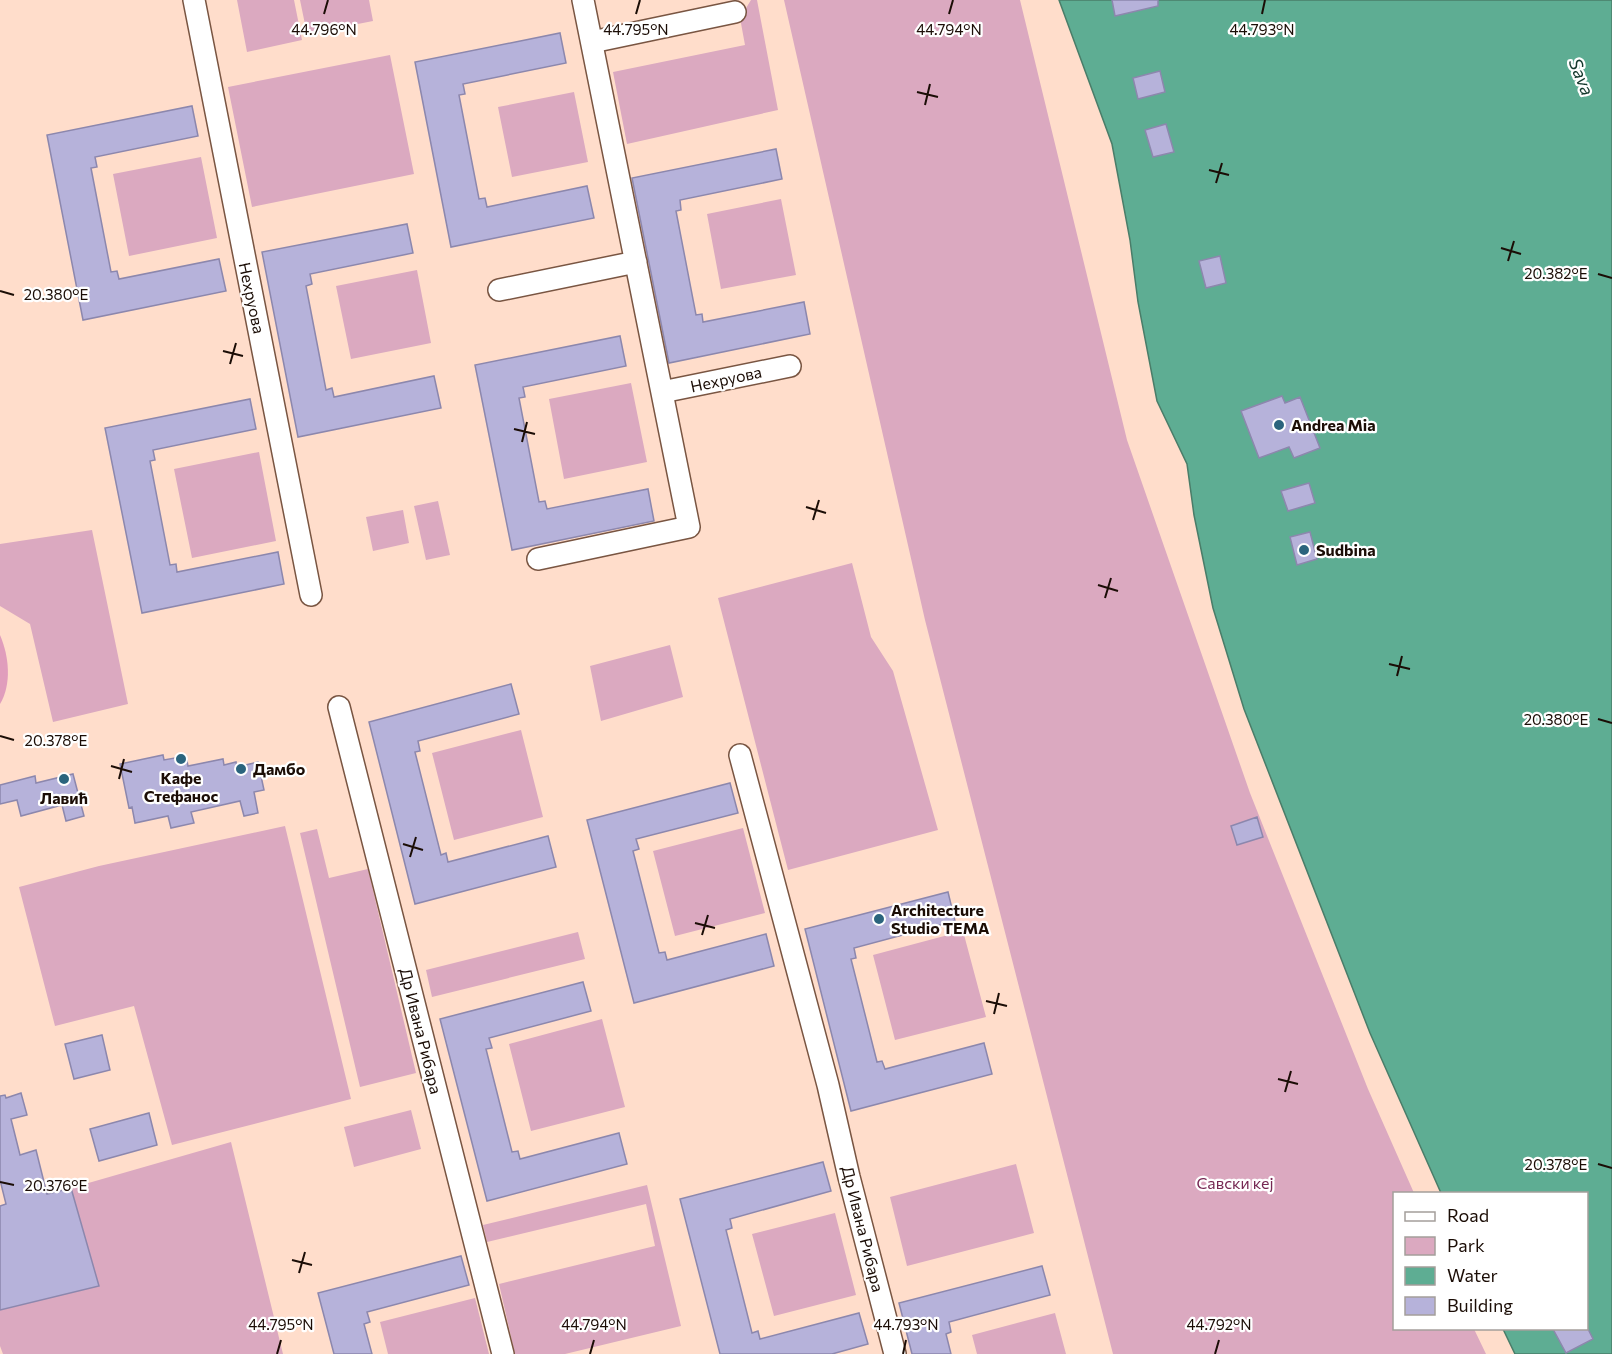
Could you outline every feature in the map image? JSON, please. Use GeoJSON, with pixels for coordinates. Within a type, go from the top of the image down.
{"type":"FeatureCollection","features":[{"type":"Feature","properties":{"kind":"street","name":"Нехруова"},"geometry":{"type":"LineString","coordinates":[[194,0],[311,595]]}},
{"type":"Feature","properties":{"kind":"street"},"geometry":{"type":"LineString","coordinates":[[538,559],[689,527],[583,0]]}},
{"type":"Feature","properties":{"kind":"street"},"geometry":{"type":"LineString","coordinates":[[592,42],[735,12]]}},
{"type":"Feature","properties":{"kind":"street"},"geometry":{"type":"LineString","coordinates":[[499,290],[636,262]]}},
{"type":"Feature","properties":{"kind":"street","name":"Нехруова"},"geometry":{"type":"LineString","coordinates":[[662,392],[790,366]]}},
{"type":"Feature","properties":{"kind":"street","name":"Др Ивана Рибара"},"geometry":{"type":"LineString","coordinates":[[339,707],[503,1354]]}},
{"type":"Feature","properties":{"kind":"street","name":"Др Ивана Рибара"},"geometry":{"type":"LineString","coordinates":[[741,755],[828,1085],[849,1178],[895,1354]]}},
{"type":"Feature","properties":{"kind":"green space"},"geometry":{"type":"Polygon","coordinates":[[[237,0],[294,0],[302,40],[247,52],[237,0]]]}},
{"type":"Feature","properties":{"kind":"green space"},"geometry":{"type":"Polygon","coordinates":[[[300,0],[369,0],[373,21],[307,34],[300,0]]]}},
{"type":"Feature","properties":{"kind":"green space"},"geometry":{"type":"Polygon","coordinates":[[[751,0],[757,0],[778,110],[627,144],[613,72],[745,45],[740,18],[751,0]]]}},
{"type":"Feature","properties":{"kind":"green space","name":"Савски кеј"},"geometry":{"type":"Polygon","coordinates":[[[784,0],[1020,0],[1127,440],[1250,793],[1368,1089],[1414,1192],[1393,1192],[1393,1330],[1474,1330],[1486,1354],[1113,1354],[925,620],[784,0]]]}},
{"type":"Feature","properties":{"kind":"green space"},"geometry":{"type":"Polygon","coordinates":[[[390,55],[414,174],[252,207],[228,87],[390,55]]]}},
{"type":"Feature","properties":{"kind":"green space"},"geometry":{"type":"Polygon","coordinates":[[[574,92],[588,162],[512,177],[498,107],[574,92]]]}},
{"type":"Feature","properties":{"kind":"green space"},"geometry":{"type":"Polygon","coordinates":[[[201,157],[217,238],[129,256],[113,174],[201,157]]]}},
{"type":"Feature","properties":{"kind":"green space"},"geometry":{"type":"Polygon","coordinates":[[[781,199],[796,275],[721,289],[707,214],[781,199]]]}},
{"type":"Feature","properties":{"kind":"green space"},"geometry":{"type":"Polygon","coordinates":[[[417,270],[431,343],[351,359],[336,286],[417,270]]]}},
{"type":"Feature","properties":{"kind":"green space"},"geometry":{"type":"Polygon","coordinates":[[[631,383],[647,462],[564,479],[549,399],[631,383]]]}},
{"type":"Feature","properties":{"kind":"green space"},"geometry":{"type":"Polygon","coordinates":[[[259,452],[276,541],[192,558],[174,469],[259,452]]]}},
{"type":"Feature","properties":{"kind":"green space"},"geometry":{"type":"Polygon","coordinates":[[[438,501],[450,555],[426,560],[414,506],[438,501]]]}},
{"type":"Feature","properties":{"kind":"green space"},"geometry":{"type":"Polygon","coordinates":[[[403,510],[409,543],[373,551],[366,517],[403,510]]]}},
{"type":"Feature","properties":{"kind":"green space"},"geometry":{"type":"Polygon","coordinates":[[[92,530],[128,704],[53,722],[30,624],[0,606],[0,544],[92,530]]]}},
{"type":"Feature","properties":{"kind":"green space"},"geometry":{"type":"Polygon","coordinates":[[[852,563],[871,637],[893,671],[938,830],[788,870],[718,598],[852,563]]]}},
{"type":"Feature","properties":{"kind":"green space"},"geometry":{"type":"Polygon","coordinates":[[[670,645],[683,697],[601,721],[590,666],[670,645]]]}},
{"type":"Feature","properties":{"kind":"green space"},"geometry":{"type":"Polygon","coordinates":[[[521,730],[543,817],[454,840],[432,753],[521,730]]]}},
{"type":"Feature","properties":{"kind":"green space"},"geometry":{"type":"Polygon","coordinates":[[[285,826],[351,1099],[172,1145],[134,1006],[55,1026],[19,887],[99,866],[285,826]]]}},
{"type":"Feature","properties":{"kind":"green space"},"geometry":{"type":"Polygon","coordinates":[[[743,828],[765,913],[675,936],[653,851],[743,828]]]}},
{"type":"Feature","properties":{"kind":"green space"},"geometry":{"type":"Polygon","coordinates":[[[317,829],[329,878],[368,869],[416,1073],[360,1087],[300,833],[317,829]]]}},
{"type":"Feature","properties":{"kind":"green space"},"geometry":{"type":"Polygon","coordinates":[[[963,931],[986,1017],[895,1040],[873,955],[963,931]]]}},
{"type":"Feature","properties":{"kind":"green space"},"geometry":{"type":"Polygon","coordinates":[[[578,932],[585,959],[432,997],[426,970],[578,932]]]}},
{"type":"Feature","properties":{"kind":"green space"},"geometry":{"type":"Polygon","coordinates":[[[602,1019],[625,1107],[531,1131],[509,1044],[602,1019]]]}},
{"type":"Feature","properties":{"kind":"green space"},"geometry":{"type":"Polygon","coordinates":[[[411,1110],[421,1149],[354,1167],[344,1127],[411,1110]]]}},
{"type":"Feature","properties":{"kind":"green space"},"geometry":{"type":"Polygon","coordinates":[[[231,1142],[283,1354],[3,1354],[0,1346],[0,1310],[98,1286],[71,1188],[231,1142]]]}},
{"type":"Feature","properties":{"kind":"green space"},"geometry":{"type":"Polygon","coordinates":[[[1016,1164],[1034,1233],[907,1266],[890,1197],[1016,1164]]]}},
{"type":"Feature","properties":{"kind":"green space"},"geometry":{"type":"Polygon","coordinates":[[[647,1185],[681,1326],[565,1354],[515,1354],[499,1284],[655,1246],[646,1204],[487,1242],[483,1225],[647,1185]]]}},
{"type":"Feature","properties":{"kind":"green space"},"geometry":{"type":"Polygon","coordinates":[[[835,1213],[856,1295],[774,1316],[752,1234],[835,1213]]]}},
{"type":"Feature","properties":{"kind":"green space"},"geometry":{"type":"Polygon","coordinates":[[[475,1298],[489,1354],[388,1354],[380,1322],[475,1298]]]}},
{"type":"Feature","properties":{"kind":"green space"},"geometry":{"type":"Polygon","coordinates":[[[1055,1313],[1066,1354],[977,1354],[972,1335],[1055,1313]]]}},
{"type":"Feature","properties":{"kind":"shaded area"},"geometry":{"type":"Polygon","coordinates":[[[0,635],[5,652],[8,679],[0,704],[0,635]]]}},
{"type":"Feature","properties":{"kind":"water","name":"Sava"},"geometry":{"type":"Polygon","coordinates":[[[1059,0],[1612,0],[1612,1354],[1515,1354],[1503,1330],[1588,1330],[1588,1192],[1441,1192],[1370,1033],[1244,709],[1213,608],[1194,515],[1187,464],[1157,401],[1112,144],[1059,0]]]}},
{"type":"Feature","properties":{"kind":"building"},"geometry":{"type":"Polygon","coordinates":[[[1112,0],[1158,0],[1158,6],[1115,16],[1112,0]]]}},
{"type":"Feature","properties":{"kind":"building"},"geometry":{"type":"Polygon","coordinates":[[[560,33],[566,63],[463,84],[465,94],[459,95],[479,199],[485,198],[487,207],[587,186],[594,218],[451,247],[415,62],[560,33]]]}},
{"type":"Feature","properties":{"kind":"building"},"geometry":{"type":"Polygon","coordinates":[[[1160,71],[1165,92],[1138,99],[1133,78],[1160,71]]]}},
{"type":"Feature","properties":{"kind":"building"},"geometry":{"type":"Polygon","coordinates":[[[192,106],[198,136],[95,157],[97,167],[91,168],[111,272],[117,271],[119,279],[219,259],[226,291],[83,320],[47,135],[192,106]]]}},
{"type":"Feature","properties":{"kind":"building"},"geometry":{"type":"Polygon","coordinates":[[[1166,124],[1174,152],[1153,157],[1145,130],[1166,124]]]}},
{"type":"Feature","properties":{"kind":"building"},"geometry":{"type":"Polygon","coordinates":[[[776,149],[782,179],[680,200],[681,210],[676,211],[696,315],[702,314],[703,322],[804,302],[810,334],[669,363],[632,178],[776,149]]]}},
{"type":"Feature","properties":{"kind":"building"},"geometry":{"type":"Polygon","coordinates":[[[407,224],[413,253],[310,274],[312,284],[306,286],[326,390],[332,388],[334,397],[434,376],[441,408],[298,437],[262,252],[407,224]]]}},
{"type":"Feature","properties":{"kind":"building"},"geometry":{"type":"Polygon","coordinates":[[[1220,256],[1226,283],[1206,288],[1199,261],[1220,256]]]}},
{"type":"Feature","properties":{"kind":"building"},"geometry":{"type":"Polygon","coordinates":[[[620,336],[626,366],[523,387],[525,397],[519,398],[539,502],[545,501],[547,509],[648,489],[654,521],[512,550],[475,365],[620,336]]]}},
{"type":"Feature","properties":{"kind":"building","name":"Andrea Mia"},"geometry":{"type":"Polygon","coordinates":[[[1282,396],[1285,403],[1300,397],[1320,448],[1294,458],[1289,447],[1259,458],[1241,411],[1282,396]]]}},
{"type":"Feature","properties":{"kind":"building"},"geometry":{"type":"Polygon","coordinates":[[[250,399],[256,429],[153,450],[155,460],[150,461],[170,565],[176,564],[177,572],[278,552],[284,584],[142,613],[105,428],[250,399]]]}},
{"type":"Feature","properties":{"kind":"building"},"geometry":{"type":"Polygon","coordinates":[[[1309,483],[1315,503],[1288,511],[1281,491],[1309,483]]]}},
{"type":"Feature","properties":{"kind":"building"},"geometry":{"type":"Polygon","coordinates":[[[1310,532],[1317,559],[1297,565],[1290,537],[1310,532]]]}},
{"type":"Feature","properties":{"kind":"building"},"geometry":{"type":"Polygon","coordinates":[[[511,684],[519,714],[418,741],[420,751],[415,752],[441,855],[446,853],[448,862],[548,836],[556,867],[415,904],[369,722],[511,684]]]}},
{"type":"Feature","properties":{"kind":"building"},"geometry":{"type":"Polygon","coordinates":[[[163,755],[164,760],[186,756],[188,766],[223,759],[224,765],[236,762],[237,767],[258,762],[264,790],[254,792],[258,813],[244,816],[240,801],[191,812],[194,823],[171,828],[168,816],[135,823],[132,807],[129,808],[120,764],[163,755]]]}},
{"type":"Feature","properties":{"kind":"building"},"geometry":{"type":"Polygon","coordinates":[[[73,774],[84,816],[66,821],[62,805],[21,816],[17,800],[0,804],[0,785],[35,776],[36,783],[73,774]]]}},
{"type":"Feature","properties":{"kind":"building"},"geometry":{"type":"Polygon","coordinates":[[[730,783],[738,813],[636,839],[639,849],[633,851],[659,953],[665,952],[667,960],[766,934],[774,966],[634,1003],[587,820],[730,783]]]}},
{"type":"Feature","properties":{"kind":"building"},"geometry":{"type":"Polygon","coordinates":[[[1257,817],[1263,837],[1237,845],[1231,826],[1257,817]]]}},
{"type":"Feature","properties":{"kind":"building"},"geometry":{"type":"Polygon","coordinates":[[[948,892],[955,921],[854,948],[856,958],[851,959],[877,1062],[882,1061],[885,1069],[984,1043],[992,1074],[851,1111],[805,929],[948,892]]]}},
{"type":"Feature","properties":{"kind":"building"},"geometry":{"type":"Polygon","coordinates":[[[583,982],[591,1011],[489,1038],[492,1048],[486,1049],[512,1152],[518,1151],[520,1159],[619,1133],[627,1164],[487,1201],[440,1019],[583,982]]]}},
{"type":"Feature","properties":{"kind":"building"},"geometry":{"type":"Polygon","coordinates":[[[102,1035],[110,1070],[74,1079],[65,1044],[102,1035]]]}},
{"type":"Feature","properties":{"kind":"building"},"geometry":{"type":"Polygon","coordinates":[[[21,1093],[27,1115],[11,1119],[20,1155],[36,1150],[47,1194],[71,1188],[99,1286],[0,1310],[0,1206],[6,1204],[0,1180],[0,1096],[5,1095],[6,1098],[21,1093]]]}},
{"type":"Feature","properties":{"kind":"building"},"geometry":{"type":"Polygon","coordinates":[[[149,1113],[157,1145],[99,1161],[90,1129],[149,1113]]]}},
{"type":"Feature","properties":{"kind":"building"},"geometry":{"type":"Polygon","coordinates":[[[823,1162],[831,1191],[730,1219],[732,1228],[726,1230],[752,1333],[758,1331],[760,1339],[859,1313],[868,1344],[832,1354],[720,1354],[680,1199],[823,1162]]]}},
{"type":"Feature","properties":{"kind":"building"},"geometry":{"type":"Polygon","coordinates":[[[461,1256],[469,1285],[367,1312],[370,1322],[364,1324],[372,1354],[334,1354],[318,1293],[461,1256]]]}},
{"type":"Feature","properties":{"kind":"building"},"geometry":{"type":"Polygon","coordinates":[[[1042,1266],[1050,1295],[949,1322],[951,1332],[946,1334],[951,1354],[912,1354],[899,1303],[1042,1266]]]}},
{"type":"Feature","properties":{"kind":"building"},"geometry":{"type":"Polygon","coordinates":[[[1588,1329],[1593,1339],[1566,1353],[1554,1330],[1588,1329]]]}},
{"type":"Feature","properties":{"kind":"place","name":"Andrea Mia"},"geometry":{"type":"Point","coordinates":[1279,425]}},
{"type":"Feature","properties":{"kind":"place","name":"Sudbina"},"geometry":{"type":"Point","coordinates":[1304,550]}},
{"type":"Feature","properties":{"kind":"place","name":"Кафе Стефанос"},"geometry":{"type":"Point","coordinates":[181,759]}},
{"type":"Feature","properties":{"kind":"place","name":"Дамбо"},"geometry":{"type":"Point","coordinates":[241,769]}},
{"type":"Feature","properties":{"kind":"place","name":"Лавић"},"geometry":{"type":"Point","coordinates":[64,779]}},
{"type":"Feature","properties":{"kind":"place","name":"Architecture Studio TEMA"},"geometry":{"type":"Point","coordinates":[879,919]}}]}
